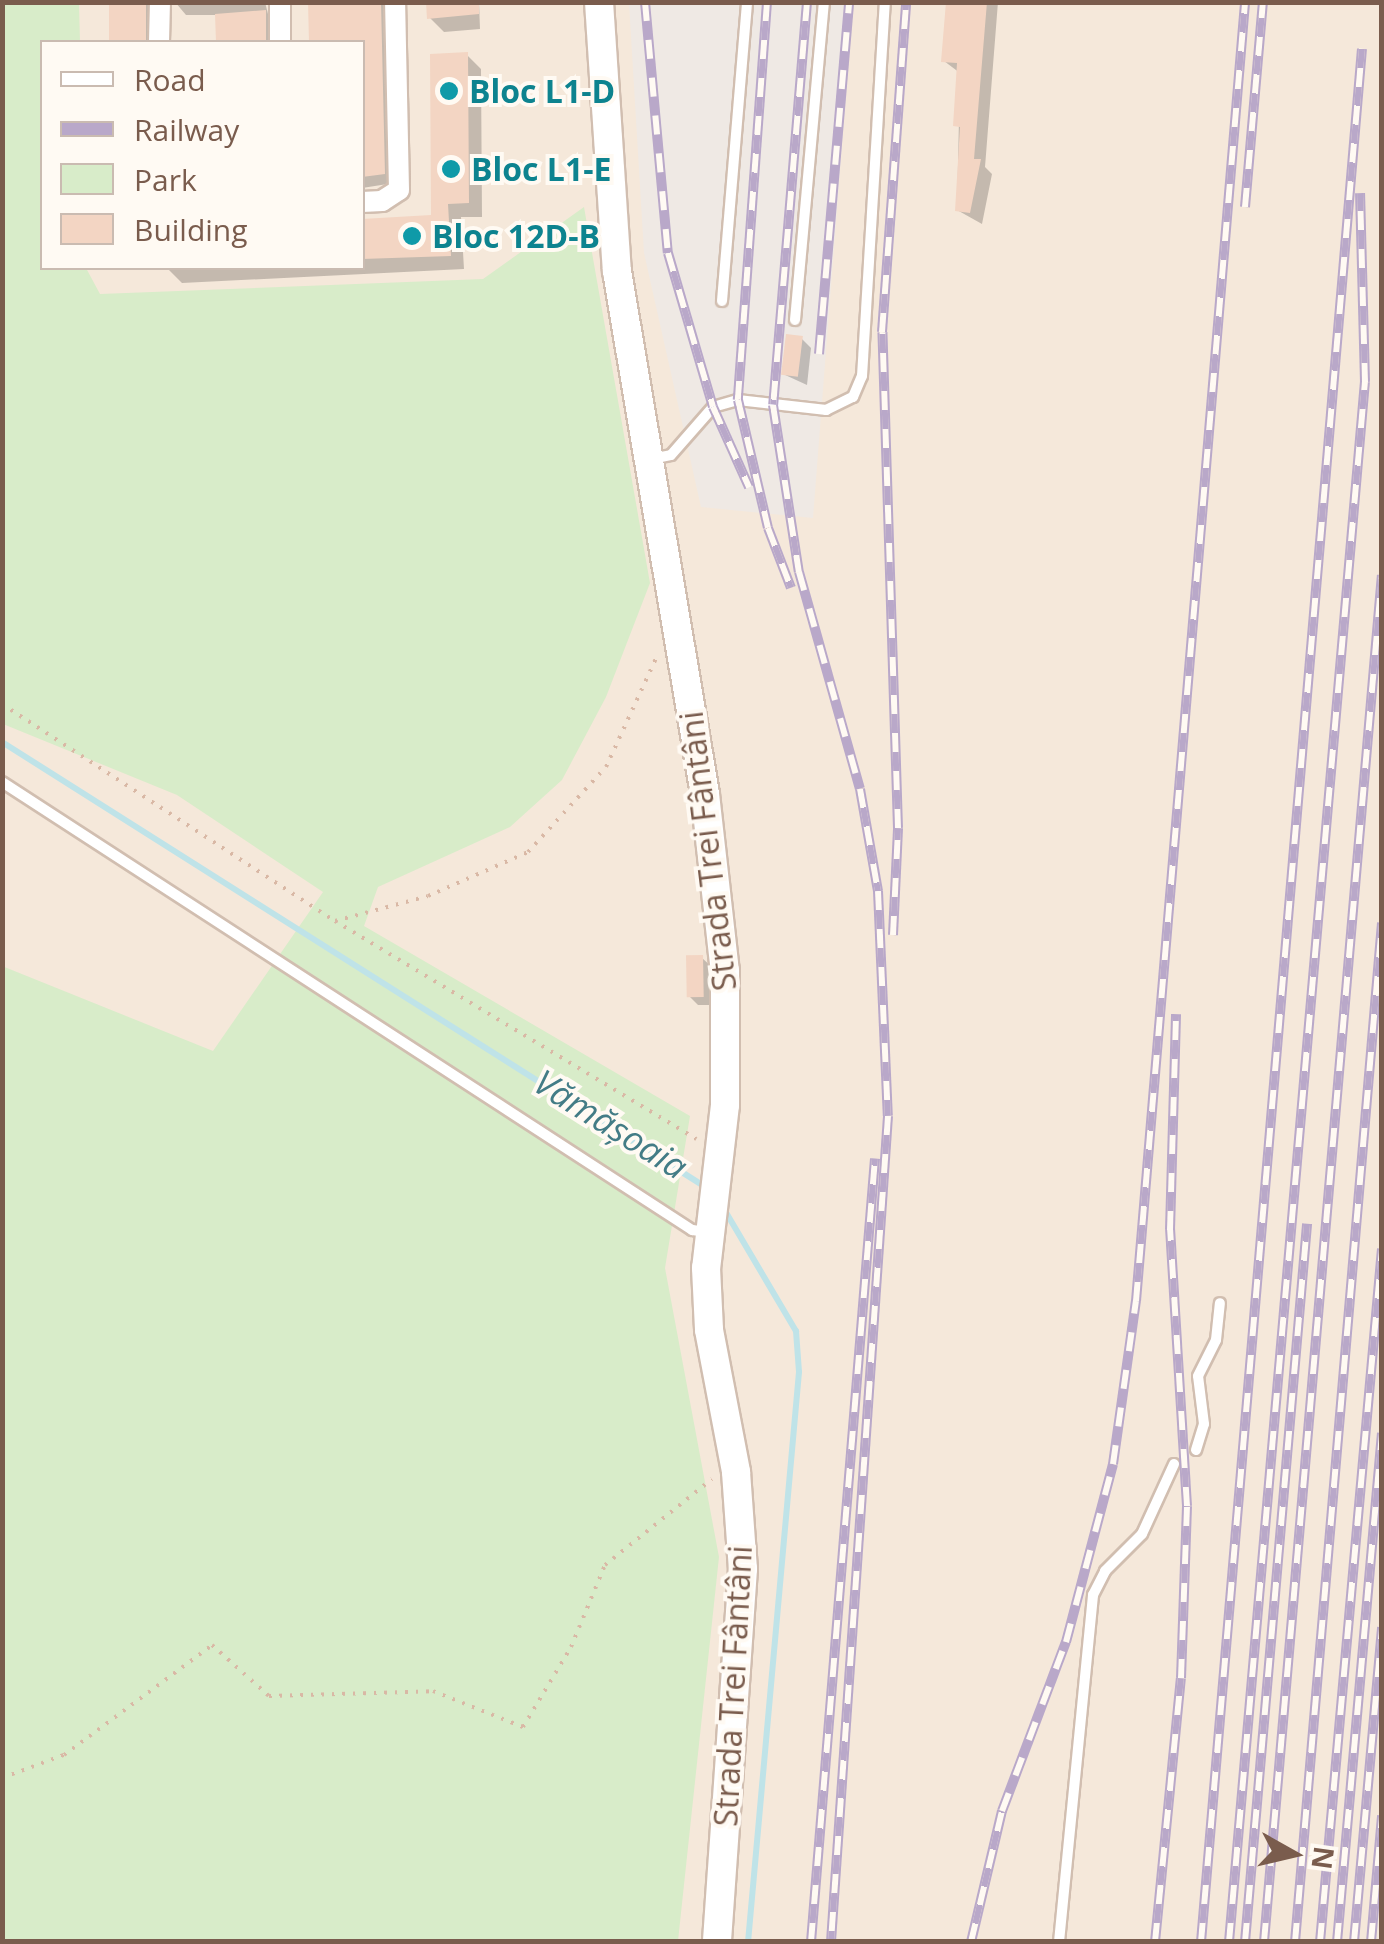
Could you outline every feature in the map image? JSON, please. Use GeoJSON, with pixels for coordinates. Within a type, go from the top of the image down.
{"type":"FeatureCollection","features":[{"type":"Feature","properties":{"kind":"main road","name":"Strada Trei Fântâni"},"geometry":{"type":"LineString","coordinates":[[599,2],[617,271],[682,645],[719,897],[727,1054],[720,1169],[711,1227],[709,1330],[736,1472],[741,1644],[717,1942]]}},
{"type":"Feature","properties":{"kind":"street"},"geometry":{"type":"LineString","coordinates":[[159,40],[160,2]]}},
{"type":"Feature","properties":{"kind":"street"},"geometry":{"type":"LineString","coordinates":[[280,2],[280,40]]}},
{"type":"Feature","properties":{"kind":"street"},"geometry":{"type":"LineString","coordinates":[[365,202],[382,201],[399,190],[395,2]]}},
{"type":"Feature","properties":{"kind":"lane"},"geometry":{"type":"LineString","coordinates":[[722,300],[747,2]]}},
{"type":"Feature","properties":{"kind":"lane"},"geometry":{"type":"LineString","coordinates":[[795,320],[824,2]]}},
{"type":"Feature","properties":{"kind":"lane"},"geometry":{"type":"LineString","coordinates":[[650,460],[671,455],[713,406],[738,400],[826,410],[853,397],[862,376],[886,2]]}},
{"type":"Feature","properties":{"kind":"lane"},"geometry":{"type":"LineString","coordinates":[[2,782],[692,1230],[711,1227]]}},
{"type":"Feature","properties":{"kind":"lane"},"geometry":{"type":"LineString","coordinates":[[1196,1450],[1204,1424],[1198,1376],[1216,1340],[1220,1303]]}},
{"type":"Feature","properties":{"kind":"lane"},"geometry":{"type":"LineString","coordinates":[[1059,1942],[1093,1595],[1105,1570],[1142,1534],[1174,1464]]}},
{"type":"Feature","properties":{"kind":"path"},"geometry":{"type":"LineString","coordinates":[[335,921],[428,896],[528,852],[606,766],[659,650],[682,645]]}},
{"type":"Feature","properties":{"kind":"path"},"geometry":{"type":"LineString","coordinates":[[2,704],[720,1169]]}},
{"type":"Feature","properties":{"kind":"path"},"geometry":{"type":"LineString","coordinates":[[2,1778],[64,1755],[212,1645],[269,1696],[433,1691],[523,1727],[570,1648],[605,1565],[714,1478],[736,1472]]}},
{"type":"Feature","properties":{"kind":"shaded area"},"geometry":{"type":"Polygon","coordinates":[[[3,3],[1381,3],[1381,1941],[3,1942],[3,3]]]}},
{"type":"Feature","properties":{"kind":"shaded area"},"geometry":{"type":"Polygon","coordinates":[[[629,3],[853,3],[813,518],[701,507],[644,253],[629,3]]]}},
{"type":"Feature","properties":{"kind":"green space"},"geometry":{"type":"Polygon","coordinates":[[[3,3],[79,3],[80,40],[40,40],[40,270],[87,270],[100,294],[483,279],[584,207],[650,583],[606,697],[562,780],[510,827],[378,887],[364,926],[690,1116],[665,1268],[719,1557],[678,1941],[3,1941],[2,966],[213,1051],[323,892],[177,795],[3,724],[3,3]]]}},
{"type":"Feature","properties":{"kind":"building"},"geometry":{"type":"Polygon","coordinates":[[[109,2],[146,2],[146,40],[109,40],[109,2]]]}},
{"type":"Feature","properties":{"kind":"building"},"geometry":{"type":"Polygon","coordinates":[[[308,2],[381,2],[385,174],[365,177],[365,40],[309,40],[308,2]]]}},
{"type":"Feature","properties":{"kind":"building"},"geometry":{"type":"Polygon","coordinates":[[[426,2],[479,2],[479,14],[427,19],[426,2]]]}},
{"type":"Feature","properties":{"kind":"building"},"geometry":{"type":"Polygon","coordinates":[[[946,2],[987,2],[974,159],[981,159],[970,213],[955,211],[960,127],[953,126],[957,63],[941,62],[946,2]]]}},
{"type":"Feature","properties":{"kind":"building"},"geometry":{"type":"Polygon","coordinates":[[[266,10],[266,40],[216,40],[215,14],[266,10]]]}},
{"type":"Feature","properties":{"kind":"building"},"geometry":{"type":"Polygon","coordinates":[[[468,52],[469,203],[448,204],[451,256],[365,259],[365,219],[431,215],[430,54],[468,52]]]}},
{"type":"Feature","properties":{"kind":"building"},"geometry":{"type":"Polygon","coordinates":[[[786,334],[803,336],[798,377],[781,375],[786,334]]]}},
{"type":"Feature","properties":{"kind":"building"},"geometry":{"type":"Polygon","coordinates":[[[686,955],[703,955],[704,997],[687,997],[686,955]]]}},
{"type":"Feature","properties":{"kind":"waterway","name":"Vămășoaia"},"geometry":{"type":"LineString","coordinates":[[2,742],[707,1188]]}},
{"type":"Feature","properties":{"kind":"waterway","name":"Vămășoaia"},"geometry":{"type":"LineString","coordinates":[[724,1209],[796,1331],[799,1372],[748,1942]]}},
{"type":"Feature","properties":{"kind":"railway"},"geometry":{"type":"LineString","coordinates":[[645,2],[668,253],[713,407],[749,487]]}},
{"type":"Feature","properties":{"kind":"railway"},"geometry":{"type":"LineString","coordinates":[[767,2],[738,400],[768,528],[791,588]]}},
{"type":"Feature","properties":{"kind":"railway"},"geometry":{"type":"LineString","coordinates":[[807,2],[773,405],[799,572],[860,789],[878,891],[888,1116],[831,1942]]}},
{"type":"Feature","properties":{"kind":"railway"},"geometry":{"type":"LineString","coordinates":[[819,354],[849,2]]}},
{"type":"Feature","properties":{"kind":"railway"},"geometry":{"type":"LineString","coordinates":[[893,935],[898,828],[882,332],[906,2]]}},
{"type":"Feature","properties":{"kind":"railway"},"geometry":{"type":"LineString","coordinates":[[971,1942],[1002,1811],[1066,1642],[1113,1464],[1136,1301],[1245,2]]}},
{"type":"Feature","properties":{"kind":"railway"},"geometry":{"type":"LineString","coordinates":[[1245,207],[1263,2]]}},
{"type":"Feature","properties":{"kind":"railway"},"geometry":{"type":"LineString","coordinates":[[1201,1942],[1362,49]]}},
{"type":"Feature","properties":{"kind":"railway"},"geometry":{"type":"LineString","coordinates":[[1229,1942],[1365,382],[1360,193]]}},
{"type":"Feature","properties":{"kind":"railway"},"geometry":{"type":"LineString","coordinates":[[1264,1942],[1382,575]]}},
{"type":"Feature","properties":{"kind":"railway"},"geometry":{"type":"LineString","coordinates":[[1295,1942],[1382,923]]}},
{"type":"Feature","properties":{"kind":"railway"},"geometry":{"type":"LineString","coordinates":[[1155,1942],[1181,1678],[1187,1506],[1170,1230],[1176,1014]]}},
{"type":"Feature","properties":{"kind":"railway"},"geometry":{"type":"LineString","coordinates":[[811,1942],[875,1159]]}},
{"type":"Feature","properties":{"kind":"railway"},"geometry":{"type":"LineString","coordinates":[[1245,1942],[1307,1224]]}},
{"type":"Feature","properties":{"kind":"railway"},"geometry":{"type":"LineString","coordinates":[[1320,1942],[1382,1249]]}},
{"type":"Feature","properties":{"kind":"railway"},"geometry":{"type":"LineString","coordinates":[[1337,1942],[1382,1433]]}},
{"type":"Feature","properties":{"kind":"railway"},"geometry":{"type":"LineString","coordinates":[[1354,1942],[1382,1627]]}},
{"type":"Feature","properties":{"kind":"railway"},"geometry":{"type":"LineString","coordinates":[[1371,1942],[1382,1815]]}},
{"type":"Feature","properties":{"kind":"place","name":"Bloc L1-D"},"geometry":{"type":"Point","coordinates":[449,91]}},
{"type":"Feature","properties":{"kind":"place","name":"Bloc L1-E"},"geometry":{"type":"Point","coordinates":[451,169]}},
{"type":"Feature","properties":{"kind":"place","name":"Bloc 12D-B"},"geometry":{"type":"Point","coordinates":[412,236]}}]}
